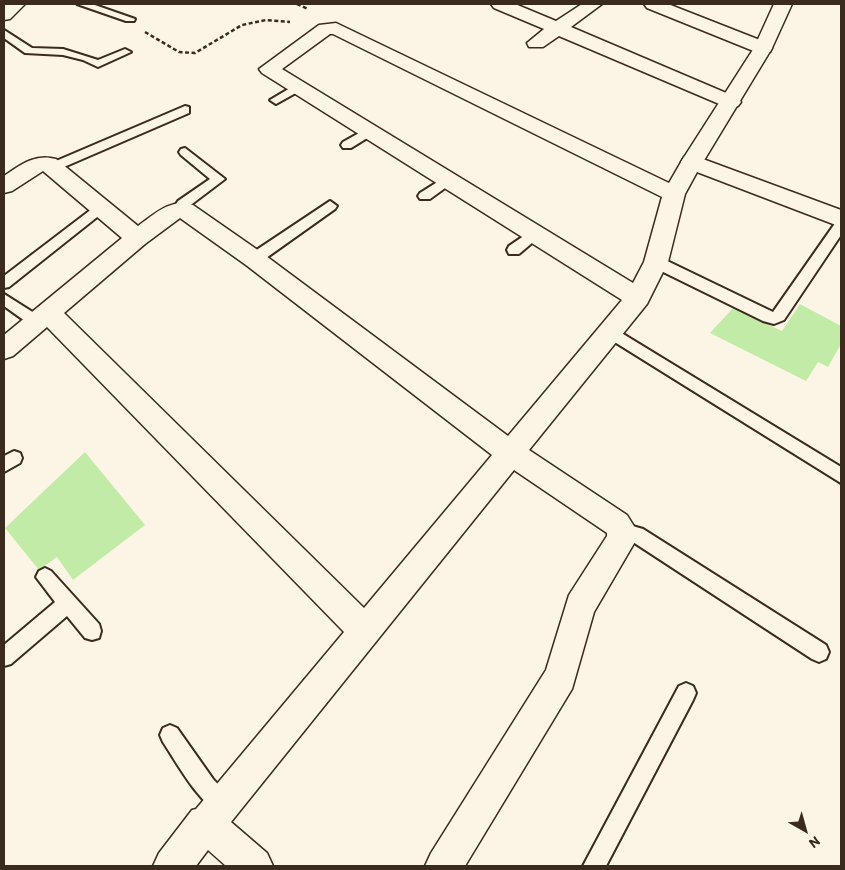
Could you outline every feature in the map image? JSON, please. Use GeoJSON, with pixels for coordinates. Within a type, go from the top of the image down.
{"type":"FeatureCollection","features":[{"type":"Feature","properties":{"kind":"street"},"geometry":{"type":"LineString","coordinates":[[4,15],[16,4]]}},
{"type":"Feature","properties":{"kind":"street"},"geometry":{"type":"LineString","coordinates":[[500,4],[730,102]]}},
{"type":"Feature","properties":{"kind":"street"},"geometry":{"type":"LineString","coordinates":[[536,43],[593,4]]}},
{"type":"Feature","properties":{"kind":"street"},"geometry":{"type":"LineString","coordinates":[[653,4],[763,48]]}},
{"type":"Feature","properties":{"kind":"street"},"geometry":{"type":"LineString","coordinates":[[172,866],[509,452],[638,298],[656,262],[674,194],[763,48],[782,4]]}},
{"type":"Feature","properties":{"kind":"street"},"geometry":{"type":"LineString","coordinates":[[638,298],[269,69],[325,29],[336,28],[674,194]]}},
{"type":"Feature","properties":{"kind":"street"},"geometry":{"type":"LineString","coordinates":[[692,162],[841,219]]}},
{"type":"Feature","properties":{"kind":"street"},"geometry":{"type":"LineString","coordinates":[[4,186],[36,165],[48,164],[137,238]]}},
{"type":"Feature","properties":{"kind":"street"},"geometry":{"type":"LineString","coordinates":[[4,349],[137,238],[174,211],[185,210],[254,259],[509,452],[617,524],[622,531],[621,540],[580,606],[560,677],[444,866]]}},
{"type":"Feature","properties":{"kind":"street"},"geometry":{"type":"LineString","coordinates":[[42,316],[364,630]]}},
{"type":"Feature","properties":{"kind":"street"},"geometry":{"type":"LineString","coordinates":[[214,813],[254,866]]}},
{"type":"Feature","properties":{"kind":"lane"},"geometry":{"type":"LineString","coordinates":[[82,4],[134,24]]}},
{"type":"Feature","properties":{"kind":"lane"},"geometry":{"type":"LineString","coordinates":[[4,33],[29,51],[63,52],[87,58],[98,64],[125,52]]}},
{"type":"Feature","properties":{"kind":"lane"},"geometry":{"type":"LineString","coordinates":[[276,100],[297,88]]}},
{"type":"Feature","properties":{"kind":"lane"},"geometry":{"type":"LineString","coordinates":[[53,168],[185,110]]}},
{"type":"Feature","properties":{"kind":"lane"},"geometry":{"type":"LineString","coordinates":[[347,145],[368,132]]}},
{"type":"Feature","properties":{"kind":"lane"},"geometry":{"type":"LineString","coordinates":[[180,209],[183,204],[220,179],[184,152]]}},
{"type":"Feature","properties":{"kind":"lane"},"geometry":{"type":"LineString","coordinates":[[425,196],[447,180]]}},
{"type":"Feature","properties":{"kind":"lane"},"geometry":{"type":"LineString","coordinates":[[254,259],[330,206]]}},
{"type":"Feature","properties":{"kind":"lane"},"geometry":{"type":"LineString","coordinates":[[4,283],[101,207]]}},
{"type":"Feature","properties":{"kind":"lane"},"geometry":{"type":"LineString","coordinates":[[656,262],[768,317],[774,318],[779,316],[841,225]]}},
{"type":"Feature","properties":{"kind":"lane"},"geometry":{"type":"LineString","coordinates":[[514,250],[534,234]]}},
{"type":"Feature","properties":{"kind":"lane"},"geometry":{"type":"LineString","coordinates":[[4,299],[42,316]]}},
{"type":"Feature","properties":{"kind":"lane"},"geometry":{"type":"LineString","coordinates":[[610,332],[841,476]]}},
{"type":"Feature","properties":{"kind":"lane"},"geometry":{"type":"LineString","coordinates":[[622,531],[637,535],[819,652]]}},
{"type":"Feature","properties":{"kind":"lane"},"geometry":{"type":"LineString","coordinates":[[45,577],[92,631]]}},
{"type":"Feature","properties":{"kind":"lane"},"geometry":{"type":"LineString","coordinates":[[4,657],[68,603]]}},
{"type":"Feature","properties":{"kind":"lane"},"geometry":{"type":"LineString","coordinates":[[594,866],[686,693]]}},
{"type":"Feature","properties":{"kind":"lane"},"geometry":{"type":"LineString","coordinates":[[170,736],[206,786],[214,813]]}},
{"type":"Feature","properties":{"kind":"path"},"geometry":{"type":"LineString","coordinates":[[134,24],[179,52],[195,53],[242,26],[266,20],[292,22]]}},
{"type":"Feature","properties":{"kind":"green space"},"geometry":{"type":"Polygon","coordinates":[[[800,304],[841,326],[841,344],[828,367],[818,362],[806,381],[710,333],[733,308],[782,331],[800,304]]]}},
{"type":"Feature","properties":{"kind":"green space"},"geometry":{"type":"Polygon","coordinates":[[[85,452],[145,525],[73,580],[57,557],[39,570],[5,528],[85,452]]]}}]}
